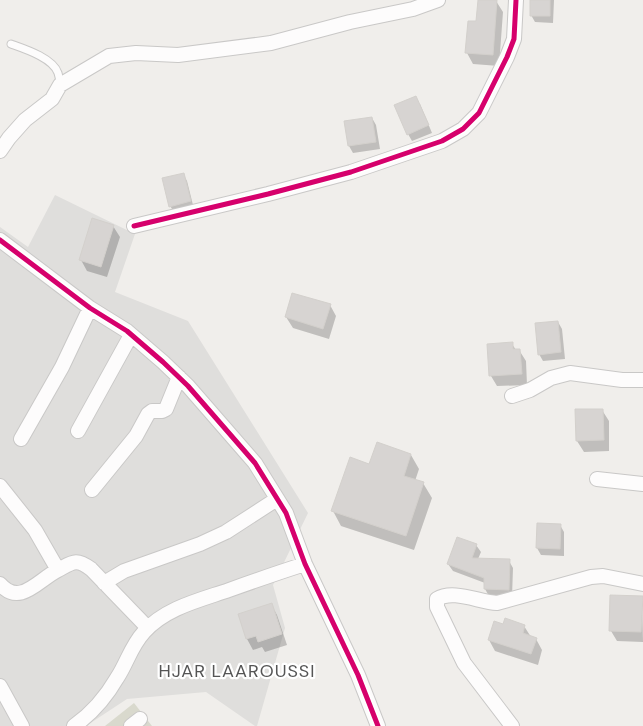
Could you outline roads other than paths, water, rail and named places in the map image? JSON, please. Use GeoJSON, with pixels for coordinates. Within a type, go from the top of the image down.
{"type":"FeatureCollection","features":[{"type":"Feature","properties":{"kind":"street"},"geometry":{"type":"LineString","coordinates":[[0,151],[25,120],[52,98],[60,85],[109,56],[154,52],[178,55],[271,43],[350,22],[413,9],[438,0]]}},
{"type":"Feature","properties":{"kind":"street"},"geometry":{"type":"LineString","coordinates":[[134,226],[351,172],[410,153],[463,129],[479,113],[507,57],[514,39],[516,0]]}},
{"type":"Feature","properties":{"kind":"street"},"geometry":{"type":"LineString","coordinates":[[0,240],[90,308],[132,335],[179,377],[255,463],[286,513],[305,564],[358,675],[378,726]]}},
{"type":"Feature","properties":{"kind":"street"},"geometry":{"type":"LineString","coordinates":[[21,439],[62,367],[90,308]]}},
{"type":"Feature","properties":{"kind":"street"},"geometry":{"type":"LineString","coordinates":[[78,431],[132,335]]}},
{"type":"Feature","properties":{"kind":"street"},"geometry":{"type":"LineString","coordinates":[[512,396],[530,390],[551,378],[570,372],[622,380],[643,380]]}},
{"type":"Feature","properties":{"kind":"street"},"geometry":{"type":"LineString","coordinates":[[92,490],[136,436],[148,414],[162,412],[166,409],[179,377]]}},
{"type":"Feature","properties":{"kind":"street"},"geometry":{"type":"LineString","coordinates":[[597,479],[643,484]]}},
{"type":"Feature","properties":{"kind":"street"},"geometry":{"type":"LineString","coordinates":[[0,486],[34,530],[58,570]]}},
{"type":"Feature","properties":{"kind":"street"},"geometry":{"type":"LineString","coordinates":[[104,583],[124,571],[200,544],[226,532],[277,499]]}},
{"type":"Feature","properties":{"kind":"street"},"geometry":{"type":"LineString","coordinates":[[0,584],[9,592],[15,594],[23,593],[58,570],[73,562],[80,562],[91,570],[148,628]]}},
{"type":"Feature","properties":{"kind":"street"},"geometry":{"type":"LineString","coordinates":[[74,726],[88,716],[107,693],[118,678],[130,651],[148,628],[174,610],[305,564]]}},
{"type":"Feature","properties":{"kind":"street"},"geometry":{"type":"LineString","coordinates":[[512,726],[464,663],[436,607],[437,599],[444,595],[457,595],[497,603],[590,577],[603,576],[643,584]]}},
{"type":"Feature","properties":{"kind":"street"},"geometry":{"type":"LineString","coordinates":[[0,686],[22,726]]}},
{"type":"Feature","properties":{"kind":"lane"},"geometry":{"type":"LineString","coordinates":[[11,44],[34,52],[51,64],[58,71],[60,85]]}},
{"type":"Feature","properties":{"kind":"district","name":"HJAR LAAROUSSI"},"geometry":{"type":"Point","coordinates":[237,671]}}]}
